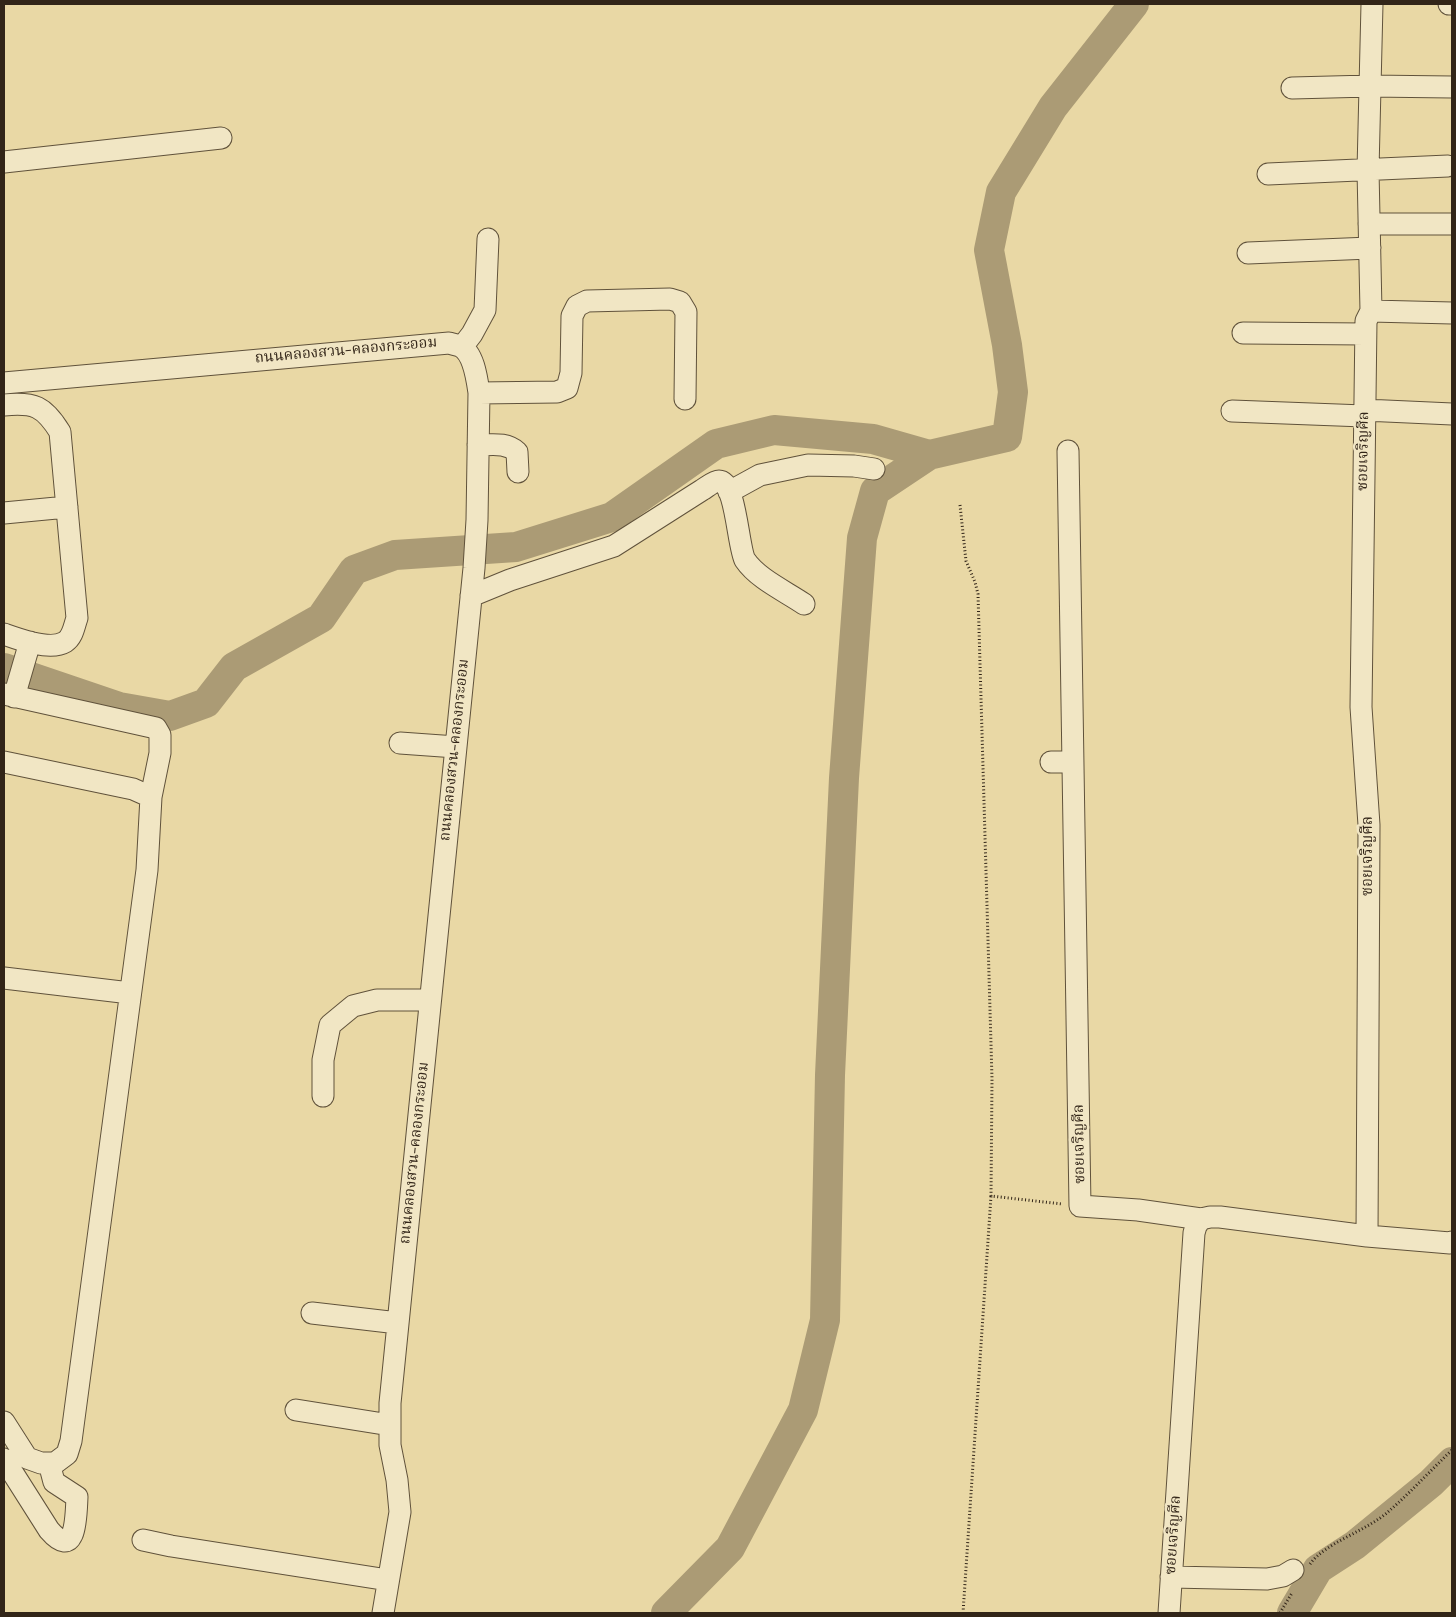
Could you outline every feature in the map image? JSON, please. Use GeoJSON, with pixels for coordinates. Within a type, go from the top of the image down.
{"type":"FeatureCollection","features":[{"type":"Feature","properties":{"kind":"street","name":"ซอยเจริญศีล"},"geometry":{"type":"LineString","coordinates":[[1068,450],[1080,1206],[1138,1210],[1201,1219],[1210,1216],[1220,1217],[1366,1236],[1370,825],[1361,707],[1365,334],[1366,320],[1371,311],[1368,170],[1372,4]]}},
{"type":"Feature","properties":{"kind":"street"},"geometry":{"type":"LineString","coordinates":[[1292,88],[1370,86],[1452,87]]}},
{"type":"Feature","properties":{"kind":"street"},"geometry":{"type":"LineString","coordinates":[[4,162],[221,138]]}},
{"type":"Feature","properties":{"kind":"street"},"geometry":{"type":"LineString","coordinates":[[1268,174],[1448,166]]}},
{"type":"Feature","properties":{"kind":"street"},"geometry":{"type":"LineString","coordinates":[[1369,224],[1452,224]]}},
{"type":"Feature","properties":{"kind":"street"},"geometry":{"type":"LineString","coordinates":[[462,347],[472,334],[485,310],[488,239]]}},
{"type":"Feature","properties":{"kind":"street"},"geometry":{"type":"LineString","coordinates":[[1248,253],[1370,248]]}},
{"type":"Feature","properties":{"kind":"street"},"geometry":{"type":"LineString","coordinates":[[479,393],[557,392],[567,388],[571,373],[572,316],[577,306],[587,301],[670,299],[680,302],[686,312],[686,399]]}},
{"type":"Feature","properties":{"kind":"street"},"geometry":{"type":"LineString","coordinates":[[1371,311],[1452,313]]}},
{"type":"Feature","properties":{"kind":"street"},"geometry":{"type":"LineString","coordinates":[[1243,333],[1365,334]]}},
{"type":"Feature","properties":{"kind":"street","name":"ถนนคลองสวน-คลองกระออม"},"geometry":{"type":"LineString","coordinates":[[4,383],[448,342],[462,347],[468,353],[477,372],[479,393],[474,568],[390,1403],[390,1446],[397,1480],[400,1512],[383,1613]]}},
{"type":"Feature","properties":{"kind":"street"},"geometry":{"type":"LineString","coordinates":[[4,405],[19,404],[40,408],[51,418],[60,432],[77,618],[72,633],[64,642],[28,648],[4,634]]}},
{"type":"Feature","properties":{"kind":"street"},"geometry":{"type":"LineString","coordinates":[[1232,411],[1452,414]]}},
{"type":"Feature","properties":{"kind":"street"},"geometry":{"type":"LineString","coordinates":[[478,445],[506,445],[512,448],[517,452],[518,472]]}},
{"type":"Feature","properties":{"kind":"street"},"geometry":{"type":"LineString","coordinates":[[729,492],[760,475],[808,465],[854,466],[874,470]]}},
{"type":"Feature","properties":{"kind":"street"},"geometry":{"type":"LineString","coordinates":[[471,596],[510,580],[614,546],[717,481],[721,481],[729,492],[743,557],[762,576],[804,604]]}},
{"type":"Feature","properties":{"kind":"street"},"geometry":{"type":"LineString","coordinates":[[4,513],[67,507]]}},
{"type":"Feature","properties":{"kind":"street"},"geometry":{"type":"LineString","coordinates":[[28,648],[11,694],[156,728],[160,735],[160,753],[151,797],[146,870],[72,1441],[67,1454],[55,1463],[51,1472],[29,1498]]}},
{"type":"Feature","properties":{"kind":"street"},"geometry":{"type":"LineString","coordinates":[[400,743],[456,747]]}},
{"type":"Feature","properties":{"kind":"street"},"geometry":{"type":"LineString","coordinates":[[4,762],[133,789],[151,797]]}},
{"type":"Feature","properties":{"kind":"street"},"geometry":{"type":"LineString","coordinates":[[1051,762],[1072,762]]}},
{"type":"Feature","properties":{"kind":"street"},"geometry":{"type":"LineString","coordinates":[[4,978],[130,993]]}},
{"type":"Feature","properties":{"kind":"street"},"geometry":{"type":"LineString","coordinates":[[323,1096],[323,1060],[330,1026],[353,1006],[378,1000],[430,1000]]}},
{"type":"Feature","properties":{"kind":"street","name":"ซอยเจริญศีล"},"geometry":{"type":"LineString","coordinates":[[1169,1613],[1194,1233],[1201,1219]]}},
{"type":"Feature","properties":{"kind":"street"},"geometry":{"type":"LineString","coordinates":[[1366,1236],[1451,1248]]}},
{"type":"Feature","properties":{"kind":"street"},"geometry":{"type":"LineString","coordinates":[[312,1313],[398,1323]]}},
{"type":"Feature","properties":{"kind":"street"},"geometry":{"type":"LineString","coordinates":[[296,1410],[390,1425]]}},
{"type":"Feature","properties":{"kind":"street"},"geometry":{"type":"LineString","coordinates":[[4,1422],[27,1458],[41,1463],[77,1497],[76,1526],[73,1536],[67,1540],[55,1538],[4,1459]]}},
{"type":"Feature","properties":{"kind":"street"},"geometry":{"type":"LineString","coordinates":[[143,1540],[388,1580]]}},
{"type":"Feature","properties":{"kind":"street"},"geometry":{"type":"LineString","coordinates":[[1172,1577],[1268,1579],[1283,1576],[1300,1569]]}},
{"type":"Feature","properties":{"kind":"path"},"geometry":{"type":"LineString","coordinates":[[960,505],[966,561],[978,594],[992,1079],[991,1196],[963,1613]]}},
{"type":"Feature","properties":{"kind":"path"},"geometry":{"type":"LineString","coordinates":[[991,1196],[1080,1206]]}},
{"type":"Feature","properties":{"kind":"path"},"geometry":{"type":"LineString","coordinates":[[1300,1569],[1315,1557],[1389,1512],[1452,1450]]}},
{"type":"Feature","properties":{"kind":"path"},"geometry":{"type":"LineString","coordinates":[[1280,1613],[1293,1591]]}},
{"type":"Feature","properties":{"kind":"waterway"},"geometry":{"type":"LineString","coordinates":[[666,1613],[730,1548],[803,1410],[825,1320],[830,1075],[844,778],[862,538],[875,491],[929,455],[1007,437],[1013,392],[1007,345],[989,250],[1001,192],[1053,107],[1134,4]]}},
{"type":"Feature","properties":{"kind":"waterway"},"geometry":{"type":"LineString","coordinates":[[4,668],[119,707],[170,716],[206,703],[234,667],[321,618],[354,570],[395,555],[516,547],[612,517],[716,444],[774,430],[873,439],[929,455]]}},
{"type":"Feature","properties":{"kind":"waterway"},"geometry":{"type":"LineString","coordinates":[[1292,1613],[1318,1569],[1355,1545],[1431,1483],[1452,1462]]}}]}
